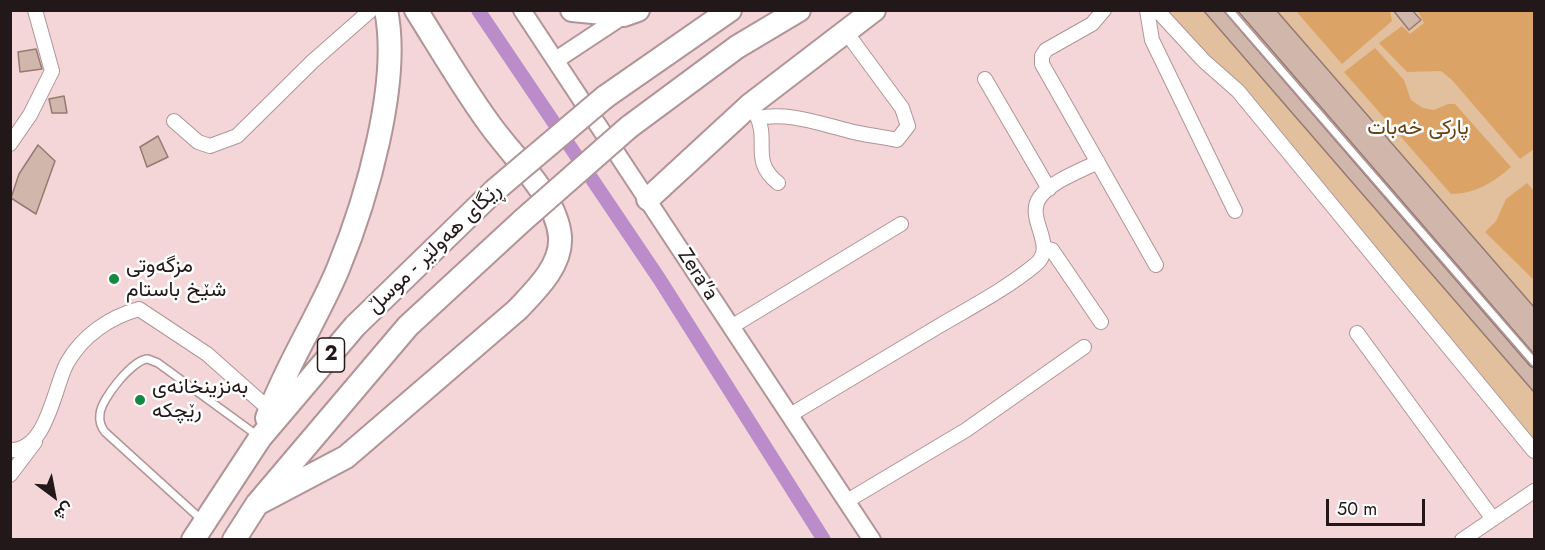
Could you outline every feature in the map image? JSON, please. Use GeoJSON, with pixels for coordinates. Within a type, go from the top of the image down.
{"type":"FeatureCollection","features":[{"type":"Feature","properties":{"kind":"highway"},"geometry":{"type":"LineString","coordinates":[[260,438],[270,410],[338,269],[368,179],[390,69],[389,26],[386,10]]}},
{"type":"Feature","properties":{"kind":"highway"},"geometry":{"type":"LineString","coordinates":[[257,504],[345,457],[518,310],[541,285],[555,260],[560,238],[555,216],[531,177],[488,123],[416,10]]}},
{"type":"Feature","properties":{"kind":"highway"},"geometry":{"type":"LineString","coordinates":[[572,10],[631,13]]}},
{"type":"Feature","properties":{"kind":"highway","name":"ڕێگای هەولێر - موسڵ"},"geometry":{"type":"LineString","coordinates":[[199,531],[260,438],[355,326],[494,191],[605,97],[730,10]]}},
{"type":"Feature","properties":{"kind":"highway","name":"ڕێگای هەولێر - موسڵ"},"geometry":{"type":"LineString","coordinates":[[234,540],[257,504],[408,326],[523,220],[629,127],[737,47],[799,10]]}},
{"type":"Feature","properties":{"kind":"highway"},"geometry":{"type":"LineString","coordinates":[[648,199],[874,10]]}},
{"type":"Feature","properties":{"kind":"street"},"geometry":{"type":"LineString","coordinates":[[10,144],[30,115],[52,71],[35,10]]}},
{"type":"Feature","properties":{"kind":"street"},"geometry":{"type":"LineString","coordinates":[[174,121],[198,142],[210,146],[237,136],[312,61],[371,10]]}},
{"type":"Feature","properties":{"kind":"street","name":"Zera\"a"},"geometry":{"type":"LineString","coordinates":[[522,10],[872,540]]}},
{"type":"Feature","properties":{"kind":"street"},"geometry":{"type":"LineString","coordinates":[[1104,10],[1092,24],[1046,50],[1042,56],[1042,64],[1156,265]]}},
{"type":"Feature","properties":{"kind":"street"},"geometry":{"type":"LineString","coordinates":[[1147,10],[1152,40],[1235,211]]}},
{"type":"Feature","properties":{"kind":"street"},"geometry":{"type":"LineString","coordinates":[[1157,10],[1204,61],[1238,91],[1282,147],[1345,218],[1534,451]]}},
{"type":"Feature","properties":{"kind":"street"},"geometry":{"type":"LineString","coordinates":[[556,60],[631,13]]}},
{"type":"Feature","properties":{"kind":"street"},"geometry":{"type":"LineString","coordinates":[[754,111],[769,116],[809,119],[847,131],[897,140],[908,126],[902,108],[846,32]]}},
{"type":"Feature","properties":{"kind":"street"},"geometry":{"type":"LineString","coordinates":[[985,79],[1049,189]]}},
{"type":"Feature","properties":{"kind":"street"},"geometry":{"type":"LineString","coordinates":[[754,111],[763,134],[760,153],[765,173],[778,183]]}},
{"type":"Feature","properties":{"kind":"street"},"geometry":{"type":"LineString","coordinates":[[790,415],[1035,266],[1043,258],[1045,248],[1035,210],[1039,198],[1049,189],[1098,162]]}},
{"type":"Feature","properties":{"kind":"street"},"geometry":{"type":"LineString","coordinates":[[731,327],[901,224]]}},
{"type":"Feature","properties":{"kind":"street"},"geometry":{"type":"LineString","coordinates":[[1045,248],[1052,250],[1101,322]]}},
{"type":"Feature","properties":{"kind":"street"},"geometry":{"type":"LineString","coordinates":[[10,475],[38,438],[67,363],[83,341],[115,315],[140,309],[207,354],[270,410]]}},
{"type":"Feature","properties":{"kind":"street"},"geometry":{"type":"LineString","coordinates":[[1357,333],[1493,519]]}},
{"type":"Feature","properties":{"kind":"street"},"geometry":{"type":"LineString","coordinates":[[847,501],[966,430],[1084,347]]}},
{"type":"Feature","properties":{"kind":"street"},"geometry":{"type":"LineString","coordinates":[[10,450],[16,450],[38,438]]}},
{"type":"Feature","properties":{"kind":"street"},"geometry":{"type":"LineString","coordinates":[[1462,540],[1534,491]]}},
{"type":"Feature","properties":{"kind":"lane"},"geometry":{"type":"LineString","coordinates":[[1230,10],[1534,362]]}},
{"type":"Feature","properties":{"kind":"lane"},"geometry":{"type":"LineString","coordinates":[[199,531],[105,432],[100,413],[105,400],[133,364],[148,359],[158,363],[260,438]]}},
{"type":"Feature","properties":{"kind":"green space","name":"پارکی خەبات"},"geometry":{"type":"Polygon","coordinates":[[[1162,11],[1534,11],[1534,447],[1162,11]]]}},
{"type":"Feature","properties":{"kind":"green space"},"geometry":{"type":"Polygon","coordinates":[[[1296,11],[1390,11],[1392,21],[1342,64],[1296,11]]]}},
{"type":"Feature","properties":{"kind":"green space"},"geometry":{"type":"Polygon","coordinates":[[[1418,11],[1534,11],[1534,149],[1520,159],[1452,80],[1441,71],[1407,72],[1379,43],[1402,26],[1410,34],[1424,23],[1418,11]]]}},
{"type":"Feature","properties":{"kind":"green space"},"geometry":{"type":"Polygon","coordinates":[[[1375,48],[1404,80],[1411,100],[1423,108],[1434,110],[1448,104],[1455,104],[1511,167],[1484,186],[1468,192],[1451,194],[1344,72],[1375,48]]]}},
{"type":"Feature","properties":{"kind":"green space"},"geometry":{"type":"Polygon","coordinates":[[[1527,183],[1534,191],[1534,280],[1485,232],[1496,221],[1506,199],[1527,183]]]}},
{"type":"Feature","properties":{"kind":"building"},"geometry":{"type":"Polygon","coordinates":[[[1203,10],[1223,10],[1534,368],[1534,392],[1203,10]]]}},
{"type":"Feature","properties":{"kind":"building"},"geometry":{"type":"Polygon","coordinates":[[[1237,10],[1276,10],[1534,307],[1534,354],[1237,10]]]}},
{"type":"Feature","properties":{"kind":"building"},"geometry":{"type":"Polygon","coordinates":[[[1393,10],[1412,10],[1421,20],[1409,30],[1393,10]]]}},
{"type":"Feature","properties":{"kind":"building"},"geometry":{"type":"Polygon","coordinates":[[[36,49],[42,69],[20,72],[18,52],[36,49]]]}},
{"type":"Feature","properties":{"kind":"building"},"geometry":{"type":"Polygon","coordinates":[[[64,96],[67,113],[52,113],[49,99],[64,96]]]}},
{"type":"Feature","properties":{"kind":"building"},"geometry":{"type":"Polygon","coordinates":[[[158,136],[168,157],[147,167],[140,147],[158,136]]]}},
{"type":"Feature","properties":{"kind":"building"},"geometry":{"type":"Polygon","coordinates":[[[38,145],[55,161],[36,214],[11,198],[19,174],[38,145]]]}},
{"type":"Feature","properties":{"kind":"waterway"},"geometry":{"type":"LineString","coordinates":[[478,10],[660,280],[824,540]]}},
{"type":"Feature","properties":{"kind":"place","name":"مزگەوتی شێخ باستام"},"geometry":{"type":"Point","coordinates":[114,279]}},
{"type":"Feature","properties":{"kind":"place","name":"بەنزینخانەی رێچکە"},"geometry":{"type":"Point","coordinates":[140,400]}}]}
